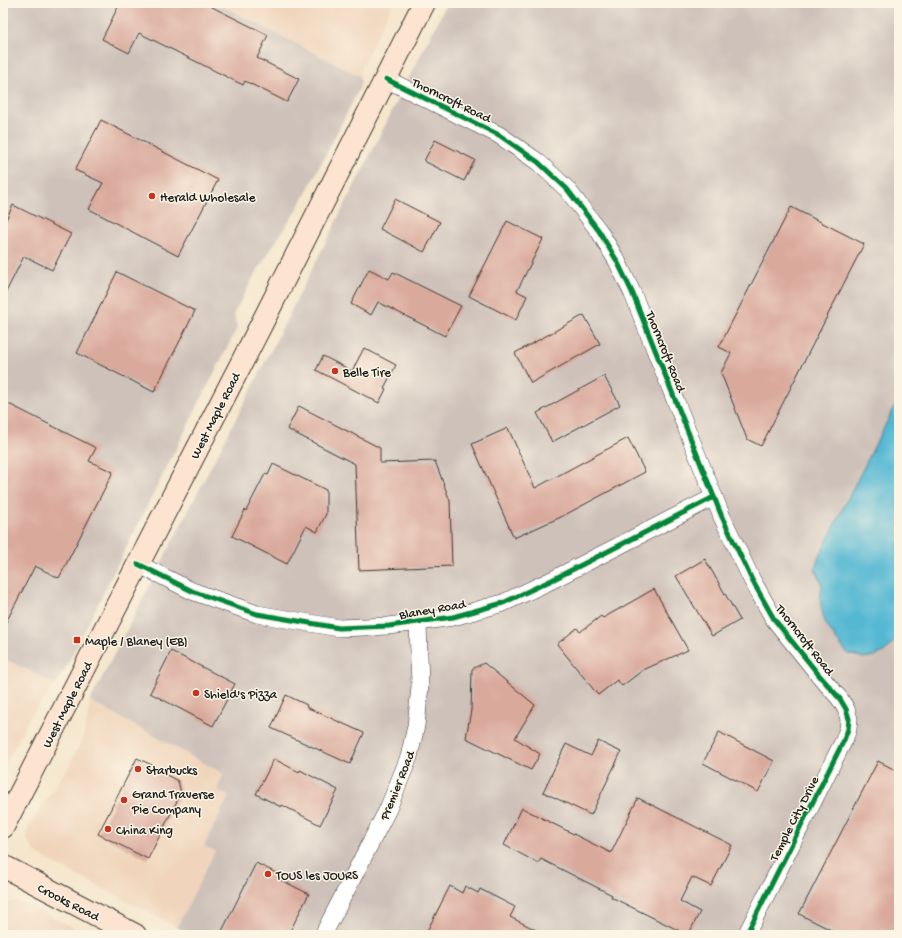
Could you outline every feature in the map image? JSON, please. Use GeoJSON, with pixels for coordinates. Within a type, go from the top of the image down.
{"type":"FeatureCollection","features":[{"type":"Feature","properties":{"kind":"main road","name":"West Maple Road"},"geometry":{"type":"LineString","coordinates":[[3,827],[424,3]]}},
{"type":"Feature","properties":{"kind":"main road","name":"Crooks Road"},"geometry":{"type":"LineString","coordinates":[[3,866],[135,935]]}},
{"type":"Feature","properties":{"kind":"street","name":"Thorncroft Road"},"geometry":{"type":"LineString","coordinates":[[386,78],[499,135],[538,162],[553,175],[580,204],[600,231],[632,292],[722,517],[752,580],[774,619],[840,699],[846,709]]}},
{"type":"Feature","properties":{"kind":"street","name":"Blaney Road"},"geometry":{"type":"LineString","coordinates":[[138,564],[192,591],[257,614],[339,628],[389,626],[452,617],[485,609],[522,595],[714,497]]}},
{"type":"Feature","properties":{"kind":"street","name":"Premier Road"},"geometry":{"type":"LineString","coordinates":[[323,935],[388,808],[410,757],[416,726],[420,686],[418,622]]}},
{"type":"Feature","properties":{"kind":"street","name":"Temple City Drive"},"geometry":{"type":"LineString","coordinates":[[746,935],[844,740],[848,729],[849,719],[846,709]]}},
{"type":"Feature","properties":{"kind":"shaded area"},"geometry":{"type":"Polygon","coordinates":[[[3,3],[216,3],[360,76],[361,82],[359,89],[304,197],[257,271],[234,313],[237,328],[65,669],[56,684],[3,658],[3,3]]]}},
{"type":"Feature","properties":{"kind":"shaded area"},"geometry":{"type":"Polygon","coordinates":[[[216,3],[393,3],[362,66],[360,76],[216,3]]]}},
{"type":"Feature","properties":{"kind":"shaded area"},"geometry":{"type":"Polygon","coordinates":[[[447,3],[899,3],[899,935],[191,935],[177,927],[215,851],[204,846],[229,796],[217,790],[224,774],[90,701],[258,376],[447,3]]]}},
{"type":"Feature","properties":{"kind":"shaded area"},"geometry":{"type":"Polygon","coordinates":[[[3,658],[56,684],[30,716],[3,769],[3,658]]]}},
{"type":"Feature","properties":{"kind":"shaded area"},"geometry":{"type":"Polygon","coordinates":[[[90,701],[224,774],[229,796],[204,846],[216,851],[177,927],[35,853],[27,839],[28,830],[31,823],[69,766],[83,737],[90,701]]]}},
{"type":"Feature","properties":{"kind":"shaded area"},"geometry":{"type":"Polygon","coordinates":[[[17,901],[87,935],[3,935],[3,906],[10,902],[17,901]]]}},
{"type":"Feature","properties":{"kind":"water"},"geometry":{"type":"Polygon","coordinates":[[[899,398],[899,637],[884,652],[875,656],[864,658],[848,654],[826,624],[820,599],[822,585],[815,569],[818,559],[840,514],[899,398]]]}},
{"type":"Feature","properties":{"kind":"building"},"geometry":{"type":"Polygon","coordinates":[[[120,3],[204,3],[268,35],[257,58],[299,79],[287,102],[245,81],[243,85],[139,33],[129,53],[102,39],[120,3]]]}},
{"type":"Feature","properties":{"kind":"building","name":"Herald Wholesale"},"geometry":{"type":"Polygon","coordinates":[[[101,120],[218,180],[178,256],[89,209],[103,183],[75,170],[101,120]]]}},
{"type":"Feature","properties":{"kind":"building"},"geometry":{"type":"Polygon","coordinates":[[[435,140],[475,160],[464,181],[424,161],[435,140]]]}},
{"type":"Feature","properties":{"kind":"building"},"geometry":{"type":"Polygon","coordinates":[[[395,199],[440,222],[424,252],[380,229],[395,199]]]}},
{"type":"Feature","properties":{"kind":"building"},"geometry":{"type":"Polygon","coordinates":[[[13,205],[71,234],[52,270],[24,256],[3,298],[3,226],[13,205]]]}},
{"type":"Feature","properties":{"kind":"building"},"geometry":{"type":"Polygon","coordinates":[[[791,207],[864,244],[761,446],[747,439],[721,373],[731,353],[719,347],[791,207]]]}},
{"type":"Feature","properties":{"kind":"building"},"geometry":{"type":"Polygon","coordinates":[[[507,221],[543,239],[517,291],[527,296],[516,320],[469,296],[507,221]]]}},
{"type":"Feature","properties":{"kind":"building"},"geometry":{"type":"Polygon","coordinates":[[[369,269],[389,279],[393,272],[461,306],[445,336],[378,302],[371,315],[351,304],[369,269]]]}},
{"type":"Feature","properties":{"kind":"building"},"geometry":{"type":"Polygon","coordinates":[[[117,272],[195,311],[154,392],[77,353],[117,272]]]}},
{"type":"Feature","properties":{"kind":"building"},"geometry":{"type":"Polygon","coordinates":[[[584,315],[600,344],[531,383],[515,353],[584,315]]]}},
{"type":"Feature","properties":{"kind":"building"},"geometry":{"type":"Polygon","coordinates":[[[364,348],[396,365],[384,388],[386,389],[379,403],[316,370],[323,356],[352,371],[364,348]]]}},
{"type":"Feature","properties":{"kind":"building"},"geometry":{"type":"Polygon","coordinates":[[[604,376],[620,405],[552,442],[537,413],[604,376]]]}},
{"type":"Feature","properties":{"kind":"building"},"geometry":{"type":"Polygon","coordinates":[[[3,401],[96,448],[89,461],[113,472],[59,578],[35,566],[3,628],[3,401]]]}},
{"type":"Feature","properties":{"kind":"building"},"geometry":{"type":"Polygon","coordinates":[[[299,406],[380,448],[380,463],[435,461],[450,501],[452,566],[359,570],[355,464],[287,429],[299,406]]]}},
{"type":"Feature","properties":{"kind":"building"},"geometry":{"type":"Polygon","coordinates":[[[508,428],[535,488],[628,438],[645,472],[561,517],[514,538],[472,444],[508,428]]]}},
{"type":"Feature","properties":{"kind":"building"},"geometry":{"type":"Polygon","coordinates":[[[273,464],[326,490],[326,514],[317,532],[306,526],[287,564],[232,536],[265,474],[268,475],[273,464]]]}},
{"type":"Feature","properties":{"kind":"building"},"geometry":{"type":"Polygon","coordinates":[[[705,559],[740,620],[712,636],[676,576],[705,559]]]}},
{"type":"Feature","properties":{"kind":"building"},"geometry":{"type":"Polygon","coordinates":[[[654,589],[688,650],[643,670],[622,686],[617,680],[598,695],[557,644],[577,628],[580,632],[601,616],[603,618],[654,589]]]}},
{"type":"Feature","properties":{"kind":"building"},"geometry":{"type":"Polygon","coordinates":[[[171,651],[235,684],[213,726],[150,693],[171,651]]]}},
{"type":"Feature","properties":{"kind":"building"},"geometry":{"type":"Polygon","coordinates":[[[484,663],[535,705],[515,738],[540,754],[531,770],[466,738],[471,710],[472,669],[484,663]]]}},
{"type":"Feature","properties":{"kind":"building"},"geometry":{"type":"Polygon","coordinates":[[[286,695],[307,705],[306,707],[364,733],[350,764],[271,728],[286,695]]]}},
{"type":"Feature","properties":{"kind":"building"},"geometry":{"type":"Polygon","coordinates":[[[719,732],[774,761],[758,792],[703,763],[719,732]]]}},
{"type":"Feature","properties":{"kind":"building"},"geometry":{"type":"Polygon","coordinates":[[[598,741],[621,752],[591,815],[543,792],[566,744],[591,756],[598,741]]]}},
{"type":"Feature","properties":{"kind":"building"},"geometry":{"type":"Polygon","coordinates":[[[137,758],[154,766],[153,768],[178,781],[181,793],[148,859],[98,834],[137,758]]]}},
{"type":"Feature","properties":{"kind":"building"},"geometry":{"type":"Polygon","coordinates":[[[274,759],[299,772],[300,770],[338,790],[320,825],[282,805],[281,807],[256,794],[274,759]]]}},
{"type":"Feature","properties":{"kind":"building"},"geometry":{"type":"Polygon","coordinates":[[[878,761],[899,772],[899,935],[841,935],[799,914],[878,761]]]}},
{"type":"Feature","properties":{"kind":"building"},"geometry":{"type":"Polygon","coordinates":[[[638,798],[732,845],[711,886],[692,877],[680,901],[700,912],[688,935],[611,897],[612,895],[541,859],[538,863],[504,845],[522,808],[611,853],[638,798]]]}},
{"type":"Feature","properties":{"kind":"building"},"geometry":{"type":"Polygon","coordinates":[[[256,863],[278,874],[277,878],[309,894],[288,935],[220,935],[256,863]]]}},
{"type":"Feature","properties":{"kind":"building"},"geometry":{"type":"Polygon","coordinates":[[[450,886],[462,893],[465,886],[478,893],[480,889],[515,907],[510,917],[546,935],[425,935],[450,886]]]}},
{"type":"Feature","properties":{"kind":"cycle path"},"geometry":{"type":"LineString","coordinates":[[386,79],[499,135],[538,162],[567,189],[599,231],[617,261],[632,292],[722,517],[752,580],[774,619],[840,699],[846,709],[849,719],[848,729],[844,740],[746,935]]}},
{"type":"Feature","properties":{"kind":"cycle path"},"geometry":{"type":"LineString","coordinates":[[138,564],[192,591],[257,614],[339,628],[389,626],[453,617],[503,603],[552,580],[714,497]]}},
{"type":"Feature","properties":{"kind":"place","name":"Herald Wholesale"},"geometry":{"type":"Point","coordinates":[152,196]}},
{"type":"Feature","properties":{"kind":"place","name":"Belle Tire"},"geometry":{"type":"Point","coordinates":[335,371]}},
{"type":"Feature","properties":{"kind":"place","name":"Maple / Blaney (EB)"},"geometry":{"type":"Point","coordinates":[77,640]}},
{"type":"Feature","properties":{"kind":"place","name":"Shield's Pizza"},"geometry":{"type":"Point","coordinates":[196,693]}},
{"type":"Feature","properties":{"kind":"place","name":"Starbucks"},"geometry":{"type":"Point","coordinates":[138,769]}},
{"type":"Feature","properties":{"kind":"place","name":"Grand Traverse Pie Company"},"geometry":{"type":"Point","coordinates":[124,800]}},
{"type":"Feature","properties":{"kind":"place","name":"China King"},"geometry":{"type":"Point","coordinates":[108,829]}},
{"type":"Feature","properties":{"kind":"place","name":"TOUS les JOURS"},"geometry":{"type":"Point","coordinates":[268,874]}}]}
